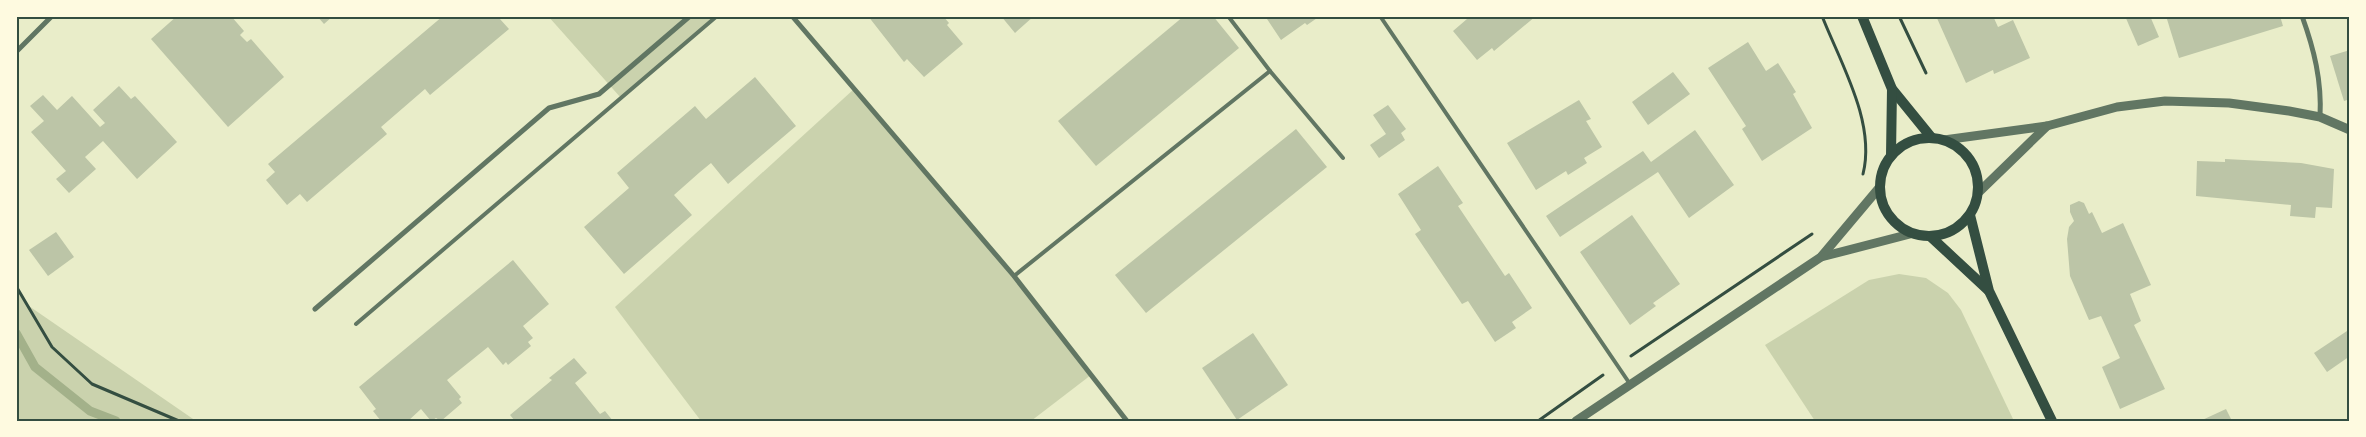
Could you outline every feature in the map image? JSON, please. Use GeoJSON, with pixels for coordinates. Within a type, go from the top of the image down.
{"type":"FeatureCollection","features":[{"type":"Feature","properties":{"kind":"main road"},"geometry":{"type":"LineString","coordinates":[[1862,16],[1892,89],[1932,138]]}},
{"type":"Feature","properties":{"kind":"main road"},"geometry":{"type":"LineString","coordinates":[[1891,155],[1892,89]]}},
{"type":"Feature","properties":{"kind":"main road"},"geometry":{"type":"LineString","coordinates":[[1932,138],[1944,140],[1958,147],[1970,159],[1977,175],[1978,192],[1970,215],[1960,226],[1946,234],[1931,237],[1910,234],[1888,216],[1881,203],[1879,188],[1882,170],[1891,155],[1903,145],[1916,139],[1932,138]]}},
{"type":"Feature","properties":{"kind":"main road"},"geometry":{"type":"LineString","coordinates":[[1970,215],[1989,291],[2052,421]]}},
{"type":"Feature","properties":{"kind":"main road"},"geometry":{"type":"LineString","coordinates":[[1931,237],[1989,291]]}},
{"type":"Feature","properties":{"kind":"street"},"geometry":{"type":"LineString","coordinates":[[16,52],[52,16]]}},
{"type":"Feature","properties":{"kind":"street"},"geometry":{"type":"LineString","coordinates":[[315,309],[549,108],[599,94],[690,16]]}},
{"type":"Feature","properties":{"kind":"street"},"geometry":{"type":"LineString","coordinates":[[792,16],[1014,276],[1127,421]]}},
{"type":"Feature","properties":{"kind":"street"},"geometry":{"type":"LineString","coordinates":[[2302,16],[2311,42],[2321,86],[2320,117]]}},
{"type":"Feature","properties":{"kind":"street"},"geometry":{"type":"LineString","coordinates":[[1944,140],[2047,126],[2117,107],[2165,102],[2229,103],[2320,117],[2350,130]]}},
{"type":"Feature","properties":{"kind":"street"},"geometry":{"type":"LineString","coordinates":[[1978,192],[2047,126]]}},
{"type":"Feature","properties":{"kind":"street"},"geometry":{"type":"LineString","coordinates":[[1576,421],[1821,257],[1879,188]]}},
{"type":"Feature","properties":{"kind":"street"},"geometry":{"type":"LineString","coordinates":[[1821,257],[1910,234]]}},
{"type":"Feature","properties":{"kind":"lane"},"geometry":{"type":"LineString","coordinates":[[356,324],[717,16]]}},
{"type":"Feature","properties":{"kind":"lane"},"geometry":{"type":"LineString","coordinates":[[1228,16],[1342,158]]}},
{"type":"Feature","properties":{"kind":"lane"},"geometry":{"type":"LineString","coordinates":[[1380,16],[1630,384]]}},
{"type":"Feature","properties":{"kind":"lane"},"geometry":{"type":"LineString","coordinates":[[1014,276],[1270,70]]}},
{"type":"Feature","properties":{"kind":"path"},"geometry":{"type":"LineString","coordinates":[[1822,16],[1865,128],[1867,153],[1864,174],[1859,181]]}},
{"type":"Feature","properties":{"kind":"path"},"geometry":{"type":"LineString","coordinates":[[1899,16],[1926,73]]}},
{"type":"Feature","properties":{"kind":"path"},"geometry":{"type":"LineString","coordinates":[[1538,421],[1616,365],[1806,240],[1818,228]]}},
{"type":"Feature","properties":{"kind":"path"},"geometry":{"type":"LineString","coordinates":[[16,286],[52,347],[92,384],[180,421]]}},
{"type":"Feature","properties":{"kind":"green space"},"geometry":{"type":"Polygon","coordinates":[[[548,16],[717,16],[621,98],[548,16]]]}},
{"type":"Feature","properties":{"kind":"green space"},"geometry":{"type":"Polygon","coordinates":[[[854,89],[1014,276],[1091,375],[1031,421],[701,421],[615,307],[854,89]]]}},
{"type":"Feature","properties":{"kind":"green space"},"geometry":{"type":"Polygon","coordinates":[[[1899,274],[1926,278],[1948,293],[1961,310],[2014,421],[1815,421],[1765,345],[1869,280],[1899,274]]]}},
{"type":"Feature","properties":{"kind":"green space"},"geometry":{"type":"Polygon","coordinates":[[[16,286],[26,304],[196,421],[16,421],[16,286]]]}},
{"type":"Feature","properties":{"kind":"building"},"geometry":{"type":"Polygon","coordinates":[[[177,16],[231,16],[244,31],[240,35],[247,42],[251,39],[284,77],[228,127],[151,39],[177,16]]]}},
{"type":"Feature","properties":{"kind":"building"},"geometry":{"type":"Polygon","coordinates":[[[317,16],[333,16],[324,24],[317,16]]]}},
{"type":"Feature","properties":{"kind":"building"},"geometry":{"type":"Polygon","coordinates":[[[443,16],[501,16],[499,18],[509,29],[430,95],[425,89],[381,127],[387,134],[307,202],[300,194],[287,205],[266,180],[275,172],[268,164],[443,16]]]}},
{"type":"Feature","properties":{"kind":"building"},"geometry":{"type":"Polygon","coordinates":[[[868,16],[943,16],[949,23],[947,25],[963,44],[924,77],[907,59],[904,62],[868,16]]]}},
{"type":"Feature","properties":{"kind":"building"},"geometry":{"type":"Polygon","coordinates":[[[1001,16],[1034,16],[1015,33],[1001,16]]]}},
{"type":"Feature","properties":{"kind":"building"},"geometry":{"type":"Polygon","coordinates":[[[1184,16],[1213,16],[1239,48],[1096,166],[1058,121],[1184,16]]]}},
{"type":"Feature","properties":{"kind":"building"},"geometry":{"type":"Polygon","coordinates":[[[1265,16],[1320,16],[1307,25],[1305,23],[1281,40],[1265,16]]]}},
{"type":"Feature","properties":{"kind":"building"},"geometry":{"type":"Polygon","coordinates":[[[1466,16],[1536,16],[1494,51],[1492,48],[1477,60],[1453,31],[1467,19],[1466,16]]]}},
{"type":"Feature","properties":{"kind":"building"},"geometry":{"type":"Polygon","coordinates":[[[1936,16],[1993,16],[1998,27],[2013,20],[2030,58],[1994,74],[1993,70],[1966,83],[1936,16]]]}},
{"type":"Feature","properties":{"kind":"building"},"geometry":{"type":"Polygon","coordinates":[[[2125,16],[2150,16],[2159,37],[2138,46],[2125,16]]]}},
{"type":"Feature","properties":{"kind":"building"},"geometry":{"type":"Polygon","coordinates":[[[2166,16],[2280,16],[2283,26],[2179,58],[2166,16]]]}},
{"type":"Feature","properties":{"kind":"building"},"geometry":{"type":"Polygon","coordinates":[[[1748,42],[1766,71],[1778,63],[1796,92],[1793,94],[1812,128],[1762,161],[1742,129],[1746,126],[1708,68],[1748,42]]]}},
{"type":"Feature","properties":{"kind":"building"},"geometry":{"type":"Polygon","coordinates":[[[2350,50],[2350,99],[2344,101],[2330,56],[2350,50]]]}},
{"type":"Feature","properties":{"kind":"building"},"geometry":{"type":"Polygon","coordinates":[[[1673,72],[1690,94],[1648,125],[1632,102],[1673,72]]]}},
{"type":"Feature","properties":{"kind":"building"},"geometry":{"type":"Polygon","coordinates":[[[755,77],[796,126],[728,184],[711,163],[700,172],[674,195],[692,215],[624,274],[584,227],[629,188],[617,173],[695,106],[706,119],[755,77]]]}},
{"type":"Feature","properties":{"kind":"building"},"geometry":{"type":"Polygon","coordinates":[[[119,86],[131,99],[135,96],[177,142],[137,179],[103,141],[85,157],[96,169],[69,193],[56,179],[66,171],[31,132],[44,121],[30,106],[43,95],[57,110],[72,96],[100,127],[105,123],[93,110],[119,86]]]}},
{"type":"Feature","properties":{"kind":"building"},"geometry":{"type":"Polygon","coordinates":[[[1579,100],[1591,119],[1586,121],[1602,147],[1584,158],[1587,163],[1568,175],[1566,171],[1536,190],[1507,143],[1579,100]]]}},
{"type":"Feature","properties":{"kind":"building"},"geometry":{"type":"Polygon","coordinates":[[[1388,105],[1406,129],[1401,133],[1405,140],[1379,158],[1370,145],[1386,134],[1373,115],[1388,105]]]}},
{"type":"Feature","properties":{"kind":"building"},"geometry":{"type":"Polygon","coordinates":[[[1296,129],[1327,167],[1146,313],[1115,275],[1296,129]]]}},
{"type":"Feature","properties":{"kind":"building"},"geometry":{"type":"Polygon","coordinates":[[[1695,130],[1734,185],[1689,218],[1658,172],[1560,237],[1546,216],[1643,151],[1651,162],[1695,130]]]}},
{"type":"Feature","properties":{"kind":"building"},"geometry":{"type":"Polygon","coordinates":[[[2225,159],[2301,163],[2334,169],[2332,208],[2316,207],[2315,218],[2290,216],[2291,205],[2196,196],[2197,161],[2225,162],[2225,159]]]}},
{"type":"Feature","properties":{"kind":"building"},"geometry":{"type":"Polygon","coordinates":[[[1438,166],[1463,203],[1458,206],[1505,276],[1509,273],[1532,308],[1512,322],[1516,328],[1495,342],[1468,301],[1462,304],[1415,234],[1421,230],[1398,194],[1438,166]]]}},
{"type":"Feature","properties":{"kind":"building"},"geometry":{"type":"Polygon","coordinates":[[[2079,201],[2084,203],[2089,214],[2092,212],[2102,233],[2123,223],[2151,285],[2130,294],[2141,321],[2134,325],[2165,389],[2120,409],[2102,367],[2120,358],[2101,316],[2089,320],[2070,276],[2067,239],[2069,227],[2074,221],[2070,212],[2070,205],[2079,201]]]}},
{"type":"Feature","properties":{"kind":"building"},"geometry":{"type":"Polygon","coordinates":[[[1632,215],[1680,284],[1653,303],[1656,306],[1630,325],[1580,252],[1632,215]]]}},
{"type":"Feature","properties":{"kind":"building"},"geometry":{"type":"Polygon","coordinates":[[[56,232],[74,257],[48,276],[29,250],[56,232]]]}},
{"type":"Feature","properties":{"kind":"building"},"geometry":{"type":"Polygon","coordinates":[[[513,260],[549,304],[523,326],[533,338],[528,342],[531,346],[508,365],[506,362],[503,365],[488,347],[447,380],[461,397],[459,399],[462,403],[441,421],[436,418],[431,421],[421,409],[408,421],[381,421],[373,411],[376,409],[359,387],[513,260]]]}},
{"type":"Feature","properties":{"kind":"building"},"geometry":{"type":"Polygon","coordinates":[[[2347,331],[2350,335],[2350,356],[2327,372],[2314,353],[2347,331]]]}},
{"type":"Feature","properties":{"kind":"building"},"geometry":{"type":"Polygon","coordinates":[[[1253,333],[1288,385],[1237,420],[1202,368],[1253,333]]]}},
{"type":"Feature","properties":{"kind":"building"},"geometry":{"type":"Polygon","coordinates":[[[574,358],[587,373],[575,383],[600,414],[605,411],[613,421],[515,421],[510,415],[552,380],[549,378],[574,358]]]}},
{"type":"Feature","properties":{"kind":"building"},"geometry":{"type":"Polygon","coordinates":[[[2226,409],[2232,421],[2200,421],[2226,409]]]}},
{"type":"Feature","properties":{"kind":"waterway"},"geometry":{"type":"LineString","coordinates":[[16,333],[35,367],[90,411],[116,421]]}}]}
